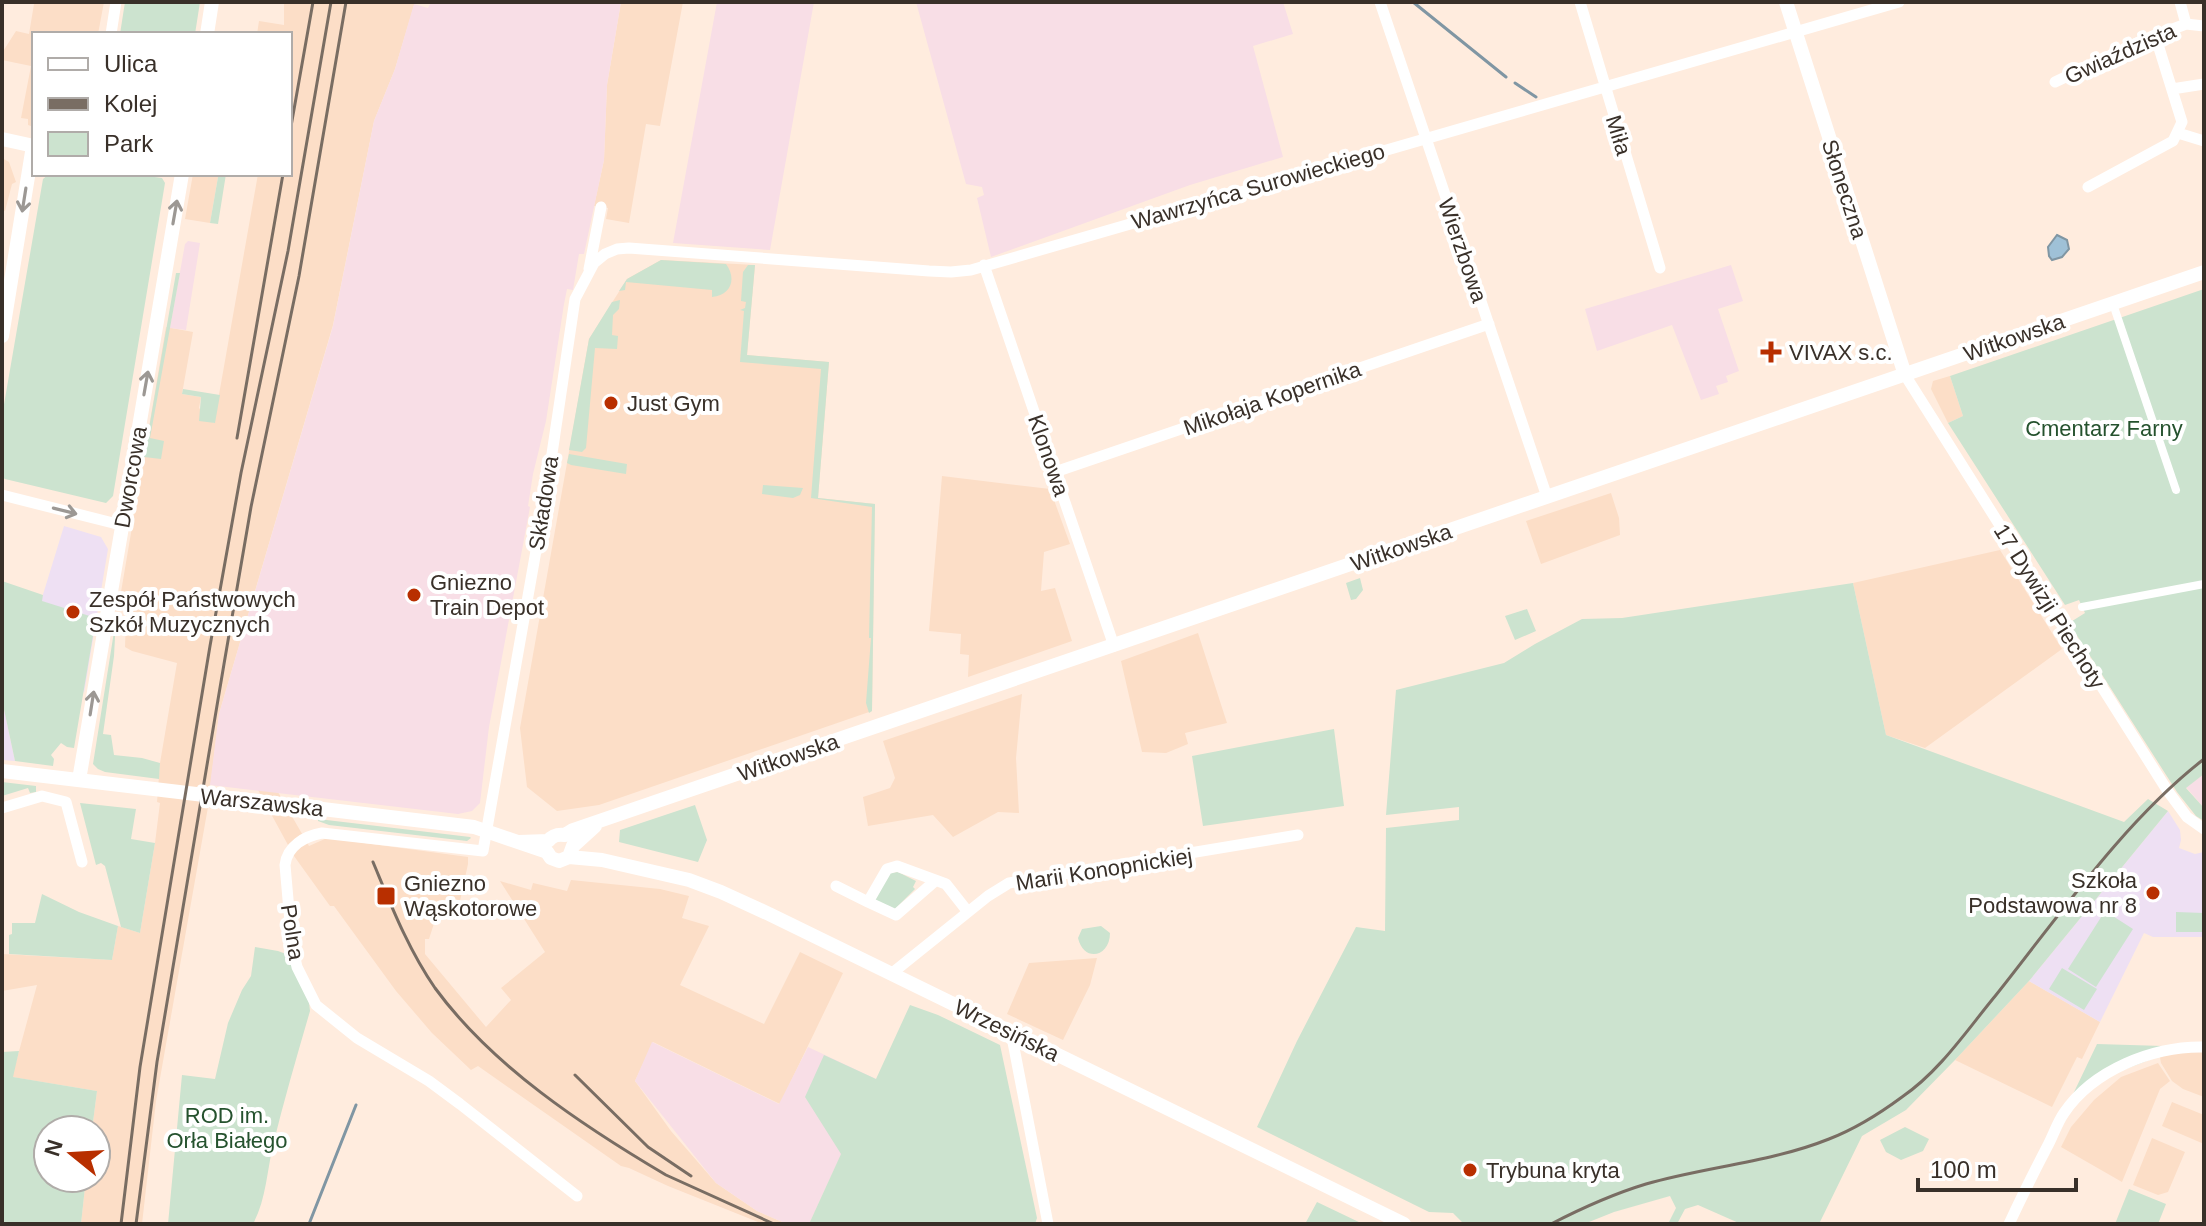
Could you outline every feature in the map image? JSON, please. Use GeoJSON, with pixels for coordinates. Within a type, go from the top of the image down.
{"type":"FeatureCollection","features":[{"type":"Feature","properties":{"kind":"street"},"geometry":{"type":"LineString","coordinates":[[111,32],[116,2]]}},
{"type":"Feature","properties":{"kind":"street"},"geometry":{"type":"LineString","coordinates":[[207,32],[212,2]]}},
{"type":"Feature","properties":{"kind":"street","name":"Wierzbowa"},"geometry":{"type":"LineString","coordinates":[[1380,2],[1547,497]]}},
{"type":"Feature","properties":{"kind":"street","name":"Miła"},"geometry":{"type":"LineString","coordinates":[[1580,2],[1660,268]]}},
{"type":"Feature","properties":{"kind":"street","name":"Słoneczna"},"geometry":{"type":"LineString","coordinates":[[1786,2],[1905,375]]}},
{"type":"Feature","properties":{"kind":"street","name":"Wawrzyńca Surowieckiego"},"geometry":{"type":"LineString","coordinates":[[605,254],[629,248],[951,272],[971,270],[1899,2]]}},
{"type":"Feature","properties":{"kind":"street","name":"Gwiaździsta"},"geometry":{"type":"LineString","coordinates":[[2180,2],[2186,24]]}},
{"type":"Feature","properties":{"kind":"street","name":"Gwiaździsta"},"geometry":{"type":"LineString","coordinates":[[2055,82],[2155,35],[2186,24],[2204,26]]}},
{"type":"Feature","properties":{"kind":"street"},"geometry":{"type":"LineString","coordinates":[[2088,187],[2173,141],[2178,133],[2182,122],[2155,35]]}},
{"type":"Feature","properties":{"kind":"street"},"geometry":{"type":"LineString","coordinates":[[2172,89],[2204,84]]}},
{"type":"Feature","properties":{"kind":"street"},"geometry":{"type":"LineString","coordinates":[[2178,133],[2204,141]]}},
{"type":"Feature","properties":{"kind":"street"},"geometry":{"type":"LineString","coordinates":[[2,139],[32,146]]}},
{"type":"Feature","properties":{"kind":"street"},"geometry":{"type":"LineString","coordinates":[[2,336],[32,152]]}},
{"type":"Feature","properties":{"kind":"street","name":"Dworcowa"},"geometry":{"type":"LineString","coordinates":[[79,780],[182,176]]}},
{"type":"Feature","properties":{"kind":"street","name":"Składowa"},"geometry":{"type":"LineString","coordinates":[[588,273],[601,207]]}},
{"type":"Feature","properties":{"kind":"street"},"geometry":{"type":"LineString","coordinates":[[598,224],[603,236],[617,249]]}},
{"type":"Feature","properties":{"kind":"street","name":"Składowa"},"geometry":{"type":"LineString","coordinates":[[487,830],[546,494],[575,299],[594,263],[605,254]]}},
{"type":"Feature","properties":{"kind":"street","name":"Klonowa"},"geometry":{"type":"LineString","coordinates":[[984,265],[1114,646]]}},
{"type":"Feature","properties":{"kind":"street","name":"Witkowska"},"geometry":{"type":"LineString","coordinates":[[569,846],[573,830],[593,828],[2204,272]]}},
{"type":"Feature","properties":{"kind":"street"},"geometry":{"type":"LineString","coordinates":[[2113,304],[2176,490]]}},
{"type":"Feature","properties":{"kind":"street","name":"Mikołaja Kopernika"},"geometry":{"type":"LineString","coordinates":[[1055,472],[1489,324]]}},
{"type":"Feature","properties":{"kind":"street","name":"17 Dywizji Piechoty"},"geometry":{"type":"LineString","coordinates":[[1905,375],[2173,798],[2187,817],[2204,829]]}},
{"type":"Feature","properties":{"kind":"street"},"geometry":{"type":"LineString","coordinates":[[2,495],[121,525]]}},
{"type":"Feature","properties":{"kind":"street"},"geometry":{"type":"LineString","coordinates":[[2082,607],[2204,584]]}},
{"type":"Feature","properties":{"kind":"street","name":"Warszawska"},"geometry":{"type":"LineString","coordinates":[[2,771],[487,830],[519,842],[547,846]]}},
{"type":"Feature","properties":{"kind":"street"},"geometry":{"type":"LineString","coordinates":[[2,808],[42,796],[66,802],[82,862]]}},
{"type":"Feature","properties":{"kind":"street"},"geometry":{"type":"LineString","coordinates":[[593,828],[597,857]]}},
{"type":"Feature","properties":{"kind":"street","name":"Polna"},"geometry":{"type":"LineString","coordinates":[[487,830],[483,851],[330,832],[315,834],[298,843],[287,853],[285,865],[297,967],[316,1005],[325,1013],[357,1038],[429,1081],[577,1196]]}},
{"type":"Feature","properties":{"kind":"street","name":"Witkowska"},"geometry":{"type":"LineString","coordinates":[[547,846],[552,836],[559,834],[569,846]]}},
{"type":"Feature","properties":{"kind":"street","name":"Marii Konopnickiej"},"geometry":{"type":"LineString","coordinates":[[891,974],[1009,883],[1298,835]]}},
{"type":"Feature","properties":{"kind":"street","name":"Wrzesińska"},"geometry":{"type":"LineString","coordinates":[[547,846],[554,860],[559,861],[569,846],[597,857],[721,892],[1404,1224]]}},
{"type":"Feature","properties":{"kind":"street"},"geometry":{"type":"LineString","coordinates":[[868,902],[887,869],[897,866],[946,884],[968,912]]}},
{"type":"Feature","properties":{"kind":"street"},"geometry":{"type":"LineString","coordinates":[[836,886],[896,915],[935,881]]}},
{"type":"Feature","properties":{"kind":"street"},"geometry":{"type":"LineString","coordinates":[[1011,1032],[1048,1224]]}},
{"type":"Feature","properties":{"kind":"street"},"geometry":{"type":"LineString","coordinates":[[2009,1224],[2064,1113],[2097,1080],[2131,1061],[2159,1052],[2204,1047]]}},
{"type":"Feature","properties":{"kind":"shaded area"},"geometry":{"type":"Polygon","coordinates":[[[23,2],[104,2],[98,32],[32,32],[32,126],[28,125],[28,119],[21,118],[31,66],[2,60],[2,53],[16,31],[29,34],[34,4],[23,2]]]}},
{"type":"Feature","properties":{"kind":"shaded area"},"geometry":{"type":"Polygon","coordinates":[[[284,2],[415,2],[395,69],[374,121],[333,325],[219,714],[208,807],[156,1101],[142,1224],[81,1224],[84,1194],[112,1194],[112,1114],[94,1114],[97,1091],[12,1077],[37,985],[2,991],[2,954],[112,960],[118,926],[140,933],[160,803],[157,802],[160,763],[177,663],[125,647],[127,593],[121,592],[166,327],[193,332],[182,394],[201,397],[199,408],[214,423],[258,176],[292,176],[292,32],[257,32],[259,21],[284,25],[284,2]]]}},
{"type":"Feature","properties":{"kind":"shaded area"},"geometry":{"type":"Polygon","coordinates":[[[431,2],[621,2],[607,85],[604,160],[584,254],[579,254],[573,290],[567,289],[564,304],[546,421],[533,474],[530,507],[489,727],[480,803],[472,811],[458,814],[210,785],[219,714],[333,326],[374,121],[395,69],[414,4],[428,8],[431,2]]]}},
{"type":"Feature","properties":{"kind":"shaded area"},"geometry":{"type":"Polygon","coordinates":[[[621,2],[683,2],[660,126],[646,124],[629,223],[606,219],[608,208],[594,206],[604,160],[607,85],[621,2]]]}},
{"type":"Feature","properties":{"kind":"shaded area"},"geometry":{"type":"Polygon","coordinates":[[[717,2],[814,2],[770,250],[673,243],[717,2]]]}},
{"type":"Feature","properties":{"kind":"shaded area"},"geometry":{"type":"Polygon","coordinates":[[[916,2],[1283,2],[1293,34],[1253,46],[1283,157],[1190,185],[991,257],[977,198],[984,195],[982,187],[966,184],[916,2]]]}},
{"type":"Feature","properties":{"kind":"shaded area"},"geometry":{"type":"Polygon","coordinates":[[[2,158],[9,162],[16,182],[12,184],[5,211],[2,210],[2,158]]]}},
{"type":"Feature","properties":{"kind":"shaded area"},"geometry":{"type":"Polygon","coordinates":[[[193,176],[218,177],[210,223],[185,219],[193,176]]]}},
{"type":"Feature","properties":{"kind":"shaded area"},"geometry":{"type":"Polygon","coordinates":[[[188,241],[200,243],[186,330],[170,328],[188,241]]]}},
{"type":"Feature","properties":{"kind":"shaded area"},"geometry":{"type":"Polygon","coordinates":[[[661,260],[755,265],[747,355],[829,362],[818,498],[875,504],[872,711],[599,805],[557,811],[527,787],[520,728],[589,339],[627,279],[661,260]]]}},
{"type":"Feature","properties":{"kind":"shaded area"},"geometry":{"type":"Polygon","coordinates":[[[1731,265],[1743,301],[1718,309],[1739,371],[1726,376],[1728,382],[1716,386],[1719,394],[1701,400],[1672,325],[1597,351],[1585,309],[1731,265]]]}},
{"type":"Feature","properties":{"kind":"shaded area"},"geometry":{"type":"Polygon","coordinates":[[[1950,376],[1963,416],[1948,423],[1931,389],[1933,381],[1950,376]]]}},
{"type":"Feature","properties":{"kind":"shaded area"},"geometry":{"type":"Polygon","coordinates":[[[942,476],[1050,489],[1070,544],[1044,552],[1041,591],[1055,588],[1072,641],[968,677],[969,655],[960,654],[961,634],[929,631],[942,476]]]}},
{"type":"Feature","properties":{"kind":"shaded area"},"geometry":{"type":"Polygon","coordinates":[[[1611,493],[1619,518],[1620,535],[1541,564],[1526,521],[1611,493]]]}},
{"type":"Feature","properties":{"kind":"shaded area","name":"Zespół Państwowych Szkół Muzycznych"},"geometry":{"type":"Polygon","coordinates":[[[64,526],[101,537],[108,549],[84,693],[52,605],[41,601],[64,526]]]}},
{"type":"Feature","properties":{"kind":"shaded area"},"geometry":{"type":"Polygon","coordinates":[[[2000,550],[2062,649],[1925,748],[1886,735],[1853,583],[2000,550]]]}},
{"type":"Feature","properties":{"kind":"shaded area"},"geometry":{"type":"Polygon","coordinates":[[[1198,633],[1227,723],[1185,733],[1188,744],[1166,753],[1142,752],[1121,661],[1198,633]]]}},
{"type":"Feature","properties":{"kind":"shaded area"},"geometry":{"type":"Polygon","coordinates":[[[1022,694],[1016,758],[1019,813],[998,812],[953,837],[933,815],[868,826],[863,797],[890,788],[895,778],[883,741],[1022,694]]]}},
{"type":"Feature","properties":{"kind":"shaded area"},"geometry":{"type":"Polygon","coordinates":[[[2,700],[12,747],[15,761],[2,760],[2,700]]]}},
{"type":"Feature","properties":{"kind":"shaded area"},"geometry":{"type":"Polygon","coordinates":[[[2204,774],[2204,808],[2186,787],[2204,774]]]}},
{"type":"Feature","properties":{"kind":"shaded area"},"geometry":{"type":"Polygon","coordinates":[[[258,790],[278,792],[309,846],[327,838],[468,857],[460,901],[449,896],[441,902],[429,939],[425,939],[425,954],[486,1027],[511,1000],[501,988],[545,952],[500,881],[531,890],[533,883],[567,891],[571,880],[660,889],[689,896],[682,918],[709,926],[680,985],[764,1024],[800,952],[843,973],[780,1104],[653,1042],[635,1081],[671,1131],[716,1183],[757,1211],[787,1224],[763,1224],[621,1166],[478,1066],[471,1070],[432,1033],[396,991],[334,906],[330,906],[294,856],[258,790]]]}},
{"type":"Feature","properties":{"kind":"shaded area","name":"Szkoła Podstawowa nr 8"},"geometry":{"type":"Polygon","coordinates":[[[2168,811],[2180,830],[2179,848],[2195,854],[2204,852],[2204,937],[2153,937],[2144,933],[2100,1022],[2029,981],[2168,811]]]}},
{"type":"Feature","properties":{"kind":"shaded area"},"geometry":{"type":"Polygon","coordinates":[[[1097,958],[1090,985],[1063,1040],[1007,1014],[1029,963],[1097,958]]]}},
{"type":"Feature","properties":{"kind":"shaded area"},"geometry":{"type":"Polygon","coordinates":[[[2029,981],[2100,1022],[2082,1059],[2077,1057],[2052,1107],[1955,1060],[2029,981]]]}},
{"type":"Feature","properties":{"kind":"shaded area"},"geometry":{"type":"Polygon","coordinates":[[[652,1042],[779,1104],[808,1047],[876,1079],[809,1224],[787,1224],[757,1211],[716,1183],[635,1081],[652,1042]]]}},
{"type":"Feature","properties":{"kind":"shaded area"},"geometry":{"type":"Polygon","coordinates":[[[2204,1047],[2204,1097],[2172,1081],[2161,1063],[2159,1052],[2204,1047]]]}},
{"type":"Feature","properties":{"kind":"shaded area"},"geometry":{"type":"Polygon","coordinates":[[[2158,1063],[2170,1081],[2160,1089],[2122,1182],[2061,1147],[2071,1127],[2094,1100],[2121,1077],[2158,1063]]]}},
{"type":"Feature","properties":{"kind":"shaded area"},"geometry":{"type":"Polygon","coordinates":[[[2172,1102],[2204,1115],[2204,1144],[2162,1126],[2172,1102]]]}},
{"type":"Feature","properties":{"kind":"shaded area"},"geometry":{"type":"Polygon","coordinates":[[[2152,1138],[2185,1152],[2168,1192],[2158,1195],[2133,1185],[2152,1138]]]}},
{"type":"Feature","properties":{"kind":"green space"},"geometry":{"type":"Polygon","coordinates":[[[125,2],[200,2],[195,32],[120,32],[125,2]]]}},
{"type":"Feature","properties":{"kind":"green space"},"geometry":{"type":"Polygon","coordinates":[[[47,176],[147,176],[162,178],[165,183],[113,496],[106,503],[2,477],[2,416],[43,179],[47,176]]]}},
{"type":"Feature","properties":{"kind":"green space"},"geometry":{"type":"Polygon","coordinates":[[[213,176],[226,176],[218,224],[210,223],[218,177],[213,176]]]}},
{"type":"Feature","properties":{"kind":"green space"},"geometry":{"type":"Polygon","coordinates":[[[661,260],[726,264],[731,275],[728,290],[712,297],[712,290],[626,282],[625,290],[619,291],[627,279],[661,260]]]}},
{"type":"Feature","properties":{"kind":"green space"},"geometry":{"type":"Polygon","coordinates":[[[748,265],[755,265],[747,355],[829,362],[818,498],[875,504],[872,711],[869,713],[866,703],[871,638],[872,507],[811,498],[821,369],[740,362],[744,311],[740,310],[745,308],[746,302],[741,301],[743,272],[748,265]]]}},
{"type":"Feature","properties":{"kind":"green space"},"geometry":{"type":"Polygon","coordinates":[[[176,273],[180,273],[150,438],[164,441],[161,459],[144,457],[176,273]]]}},
{"type":"Feature","properties":{"kind":"green space","name":"Cmentarz Farny"},"geometry":{"type":"Polygon","coordinates":[[[2204,289],[2204,774],[2186,788],[2204,808],[2204,821],[2196,816],[2177,792],[2069,623],[2085,613],[2079,600],[2065,605],[1948,423],[1963,416],[1950,376],[2204,289]]]}},
{"type":"Feature","properties":{"kind":"green space"},"geometry":{"type":"Polygon","coordinates":[[[620,300],[619,309],[613,315],[612,335],[618,336],[617,349],[595,348],[586,448],[582,452],[569,450],[589,339],[612,302],[620,300]]]}},
{"type":"Feature","properties":{"kind":"green space"},"geometry":{"type":"Polygon","coordinates":[[[183,389],[220,395],[215,423],[199,421],[201,397],[182,394],[183,389]]]}},
{"type":"Feature","properties":{"kind":"green space"},"geometry":{"type":"Polygon","coordinates":[[[569,454],[627,464],[626,474],[571,465],[567,463],[569,454]]]}},
{"type":"Feature","properties":{"kind":"green space"},"geometry":{"type":"Polygon","coordinates":[[[763,485],[803,488],[800,495],[793,498],[762,494],[763,485]]]}},
{"type":"Feature","properties":{"kind":"green space"},"geometry":{"type":"Polygon","coordinates":[[[1360,578],[1363,590],[1356,599],[1351,600],[1346,583],[1360,578]]]}},
{"type":"Feature","properties":{"kind":"green space"},"geometry":{"type":"Polygon","coordinates":[[[2,581],[43,595],[42,601],[96,618],[74,748],[61,743],[51,755],[53,766],[15,761],[2,700],[2,581]]]}},
{"type":"Feature","properties":{"kind":"green space"},"geometry":{"type":"Polygon","coordinates":[[[1853,583],[1886,735],[2124,822],[2148,799],[2168,811],[2029,981],[1955,1060],[1906,1110],[1862,1136],[1819,1224],[1741,1224],[1698,1205],[1685,1209],[1677,1224],[1668,1224],[1676,1208],[1670,1196],[1584,1224],[1464,1224],[1453,1213],[1429,1212],[1257,1127],[1356,927],[1385,931],[1386,828],[1459,820],[1459,807],[1386,815],[1396,690],[1504,663],[1582,619],[1622,618],[1853,583]]]}},
{"type":"Feature","properties":{"kind":"green space"},"geometry":{"type":"Polygon","coordinates":[[[1527,609],[1536,631],[1515,640],[1505,616],[1527,609]]]}},
{"type":"Feature","properties":{"kind":"green space"},"geometry":{"type":"Polygon","coordinates":[[[116,619],[103,734],[111,735],[114,755],[160,763],[159,779],[105,772],[93,764],[116,619]]]}},
{"type":"Feature","properties":{"kind":"green space"},"geometry":{"type":"Polygon","coordinates":[[[1334,729],[1344,806],[1203,826],[1192,756],[1334,729]]]}},
{"type":"Feature","properties":{"kind":"green space"},"geometry":{"type":"Polygon","coordinates":[[[2,782],[36,786],[36,792],[30,793],[28,788],[2,796],[2,782]]]}},
{"type":"Feature","properties":{"kind":"green space"},"geometry":{"type":"Polygon","coordinates":[[[80,803],[136,809],[131,839],[155,843],[140,933],[121,927],[105,866],[101,863],[96,865],[80,803]]]}},
{"type":"Feature","properties":{"kind":"green space"},"geometry":{"type":"Polygon","coordinates":[[[695,805],[707,840],[698,862],[619,842],[620,830],[695,805]]]}},
{"type":"Feature","properties":{"kind":"green space"},"geometry":{"type":"Polygon","coordinates":[[[318,819],[471,838],[467,841],[329,825],[318,819]]]}},
{"type":"Feature","properties":{"kind":"green space"},"geometry":{"type":"Polygon","coordinates":[[[898,872],[916,881],[915,889],[895,909],[875,900],[890,873],[898,872]]]}},
{"type":"Feature","properties":{"kind":"green space"},"geometry":{"type":"Polygon","coordinates":[[[42,894],[118,926],[112,960],[9,954],[12,923],[35,923],[42,894]]]}},
{"type":"Feature","properties":{"kind":"green space"},"geometry":{"type":"Polygon","coordinates":[[[2105,911],[2133,929],[2096,987],[2068,969],[2105,911]]]}},
{"type":"Feature","properties":{"kind":"green space"},"geometry":{"type":"Polygon","coordinates":[[[2176,912],[2204,913],[2204,932],[2176,932],[2176,912]]]}},
{"type":"Feature","properties":{"kind":"green space"},"geometry":{"type":"Polygon","coordinates":[[[1101,926],[1110,933],[1109,941],[1101,952],[1091,954],[1081,946],[1078,938],[1082,929],[1101,926]]]}},
{"type":"Feature","properties":{"kind":"green space","name":"ROD im. Orła Białego"},"geometry":{"type":"Polygon","coordinates":[[[255,947],[286,954],[309,1002],[310,1011],[277,1128],[261,1205],[253,1224],[168,1224],[182,1075],[215,1079],[228,1023],[251,976],[255,947]]]}},
{"type":"Feature","properties":{"kind":"green space"},"geometry":{"type":"Polygon","coordinates":[[[2062,968],[2097,989],[2084,1010],[2049,989],[2062,968]]]}},
{"type":"Feature","properties":{"kind":"green space"},"geometry":{"type":"Polygon","coordinates":[[[910,1005],[1000,1045],[1037,1218],[1035,1224],[809,1224],[841,1154],[805,1097],[824,1055],[876,1079],[910,1005]]]}},
{"type":"Feature","properties":{"kind":"green space"},"geometry":{"type":"Polygon","coordinates":[[[2097,1044],[2196,1047],[2178,1049],[2097,1080],[2064,1113],[2097,1044]]]}},
{"type":"Feature","properties":{"kind":"green space"},"geometry":{"type":"Polygon","coordinates":[[[19,1051],[13,1077],[97,1091],[94,1114],[32,1114],[32,1194],[84,1194],[81,1224],[2,1224],[2,1052],[19,1051]]]}},
{"type":"Feature","properties":{"kind":"green space"},"geometry":{"type":"Polygon","coordinates":[[[1905,1127],[1929,1139],[1923,1151],[1901,1160],[1886,1152],[1880,1140],[1905,1127]]]}},
{"type":"Feature","properties":{"kind":"green space"},"geometry":{"type":"Polygon","coordinates":[[[2129,1189],[2166,1204],[2158,1224],[2115,1224],[2129,1189]]]}},
{"type":"Feature","properties":{"kind":"green space"},"geometry":{"type":"Polygon","coordinates":[[[1317,1202],[1363,1224],[1305,1224],[1317,1202]]]}},
{"type":"Feature","properties":{"kind":"water"},"geometry":{"type":"Polygon","coordinates":[[[2057,235],[2067,240],[2069,249],[2062,257],[2052,260],[2048,247],[2057,235]]]}},
{"type":"Feature","properties":{"kind":"waterway"},"geometry":{"type":"LineString","coordinates":[[1413,2],[1506,77]]}},
{"type":"Feature","properties":{"kind":"waterway"},"geometry":{"type":"LineString","coordinates":[[1515,83],[1536,97]]}},
{"type":"Feature","properties":{"kind":"waterway"},"geometry":{"type":"LineString","coordinates":[[309,1224],[356,1105]]}},
{"type":"Feature","properties":{"kind":"railway"},"geometry":{"type":"LineString","coordinates":[[292,121],[313,2]]}},
{"type":"Feature","properties":{"kind":"railway"},"geometry":{"type":"LineString","coordinates":[[121,1224],[140,1067],[210,646],[241,473],[288,251],[331,2]]}},
{"type":"Feature","properties":{"kind":"railway"},"geometry":{"type":"LineString","coordinates":[[136,1224],[157,1062],[224,664],[251,507],[299,276],[346,2]]}},
{"type":"Feature","properties":{"kind":"railway"},"geometry":{"type":"LineString","coordinates":[[237,438],[283,176]]}},
{"type":"Feature","properties":{"kind":"railway"},"geometry":{"type":"LineString","coordinates":[[1551,1224],[1646,1184],[1762,1159],[1829,1139],[1867,1121],[1916,1087],[1952,1049],[2120,840],[2204,759]]}},
{"type":"Feature","properties":{"kind":"railway"},"geometry":{"type":"LineString","coordinates":[[373,862],[425,973],[458,1016],[511,1069],[571,1115],[666,1175],[774,1224]]}},
{"type":"Feature","properties":{"kind":"railway"},"geometry":{"type":"LineString","coordinates":[[575,1075],[648,1147],[691,1176]]}},
{"type":"Feature","properties":{"kind":"place","name":"VIVAX s.c."},"geometry":{"type":"Point","coordinates":[1771,352]}},
{"type":"Feature","properties":{"kind":"place","name":"Just Gym"},"geometry":{"type":"Point","coordinates":[611,403]}},
{"type":"Feature","properties":{"kind":"place","name":"Gniezno Train Depot"},"geometry":{"type":"Point","coordinates":[414,595]}},
{"type":"Feature","properties":{"kind":"place","name":"Zespół Państwowych Szkół Muzycznych"},"geometry":{"type":"Point","coordinates":[73,612]}},
{"type":"Feature","properties":{"kind":"place","name":"Szkoła Podstawowa nr 8"},"geometry":{"type":"Point","coordinates":[2153,893]}},
{"type":"Feature","properties":{"kind":"place","name":"Gniezno Wąskotorowe"},"geometry":{"type":"Point","coordinates":[386,896]}},
{"type":"Feature","properties":{"kind":"place","name":"Trybuna kryta"},"geometry":{"type":"Point","coordinates":[1470,1170]}}]}
